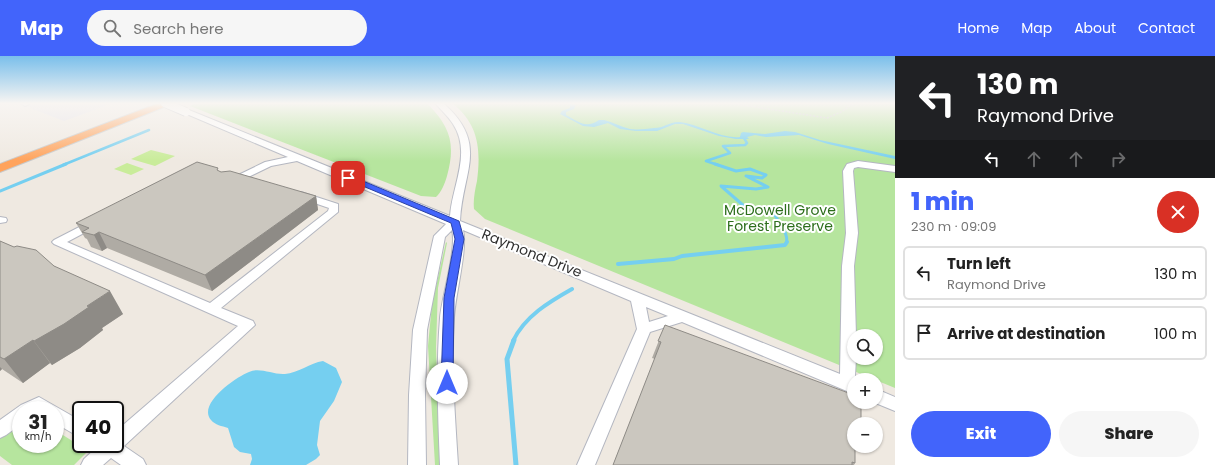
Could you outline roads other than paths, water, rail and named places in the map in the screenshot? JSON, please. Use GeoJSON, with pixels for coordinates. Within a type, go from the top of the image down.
{"type":"FeatureCollection","features":[{"type":"Feature","properties":{"kind":"highway"},"geometry":{"type":"LineString","coordinates":[[0,157],[94,122]]}},
{"type":"Feature","properties":{"kind":"highway"},"geometry":{"type":"LineString","coordinates":[[0,168],[119,122]]}},
{"type":"Feature","properties":{"kind":"street","name":"Raymond Drive"},"geometry":{"type":"LineString","coordinates":[[211,122],[455,221],[847,384]]}},
{"type":"Feature","properties":{"kind":"street"},"geometry":{"type":"LineString","coordinates":[[449,465],[447,334],[449,298],[459,239],[455,221],[465,162],[466,143],[456,122]]}},
{"type":"Feature","properties":{"kind":"street"},"geometry":{"type":"LineString","coordinates":[[242,176],[269,159],[274,148]]}},
{"type":"Feature","properties":{"kind":"street"},"geometry":{"type":"LineString","coordinates":[[228,183],[268,164],[299,158]]}},
{"type":"Feature","properties":{"kind":"street"},"geometry":{"type":"LineString","coordinates":[[850,373],[848,266],[852,233],[848,171],[850,166],[858,164],[895,169]]}},
{"type":"Feature","properties":{"kind":"street"},"geometry":{"type":"LineString","coordinates":[[221,172],[242,176],[254,182]]}},
{"type":"Feature","properties":{"kind":"street"},"geometry":{"type":"LineString","coordinates":[[211,309],[333,212],[334,206],[291,192]]}},
{"type":"Feature","properties":{"kind":"street"},"geometry":{"type":"LineString","coordinates":[[108,216],[58,242],[248,325],[124,433]]}},
{"type":"Feature","properties":{"kind":"street"},"geometry":{"type":"LineString","coordinates":[[417,465],[417,395],[420,330],[439,238],[455,221]]}},
{"type":"Feature","properties":{"kind":"street"},"geometry":{"type":"LineString","coordinates":[[586,465],[644,329],[637,297]]}},
{"type":"Feature","properties":{"kind":"street"},"geometry":{"type":"LineString","coordinates":[[644,329],[685,316]]}},
{"type":"Feature","properties":{"kind":"street"},"geometry":{"type":"LineString","coordinates":[[883,399],[895,404]]}},
{"type":"Feature","properties":{"kind":"street"},"geometry":{"type":"LineString","coordinates":[[0,430],[12,421]]}},
{"type":"Feature","properties":{"kind":"street"},"geometry":{"type":"LineString","coordinates":[[90,465],[102,453]]}},
{"type":"Feature","properties":{"kind":"street"},"geometry":{"type":"LineString","coordinates":[[122,453],[137,465]]}},
{"type":"Feature","properties":{"kind":"water"},"geometry":{"type":"Polygon","coordinates":[[[575,122],[590,124],[596,122],[611,122],[630,129],[639,129],[658,128],[681,122],[695,125],[717,134],[732,137],[740,137],[741,133],[743,132],[765,134],[785,131],[795,132],[820,140],[895,156],[895,159],[828,144],[799,135],[766,137],[755,135],[747,137],[749,139],[736,139],[719,136],[683,124],[675,124],[657,131],[620,129],[608,123],[594,127],[583,126],[575,122]]]}},
{"type":"Feature","properties":{"kind":"water"},"geometry":{"type":"Polygon","coordinates":[[[323,361],[336,368],[342,382],[334,401],[320,421],[317,445],[320,455],[306,465],[250,465],[252,459],[251,454],[240,452],[234,447],[228,428],[211,420],[208,414],[209,406],[213,399],[236,379],[249,372],[258,370],[285,374],[295,372],[323,361]]]}},
{"type":"Feature","properties":{"kind":"waterway"},"geometry":{"type":"LineString","coordinates":[[63,165],[149,130]]}},
{"type":"Feature","properties":{"kind":"waterway"},"geometry":{"type":"LineString","coordinates":[[744,138],[747,143],[745,145],[723,146],[730,153],[706,161],[736,171],[750,169],[766,175],[762,178],[746,176],[768,187],[756,189],[721,186],[744,206],[770,210],[779,221],[786,235],[786,243]]}},
{"type":"Feature","properties":{"kind":"waterway"},"geometry":{"type":"LineString","coordinates":[[0,191],[66,164]]}},
{"type":"Feature","properties":{"kind":"waterway"},"geometry":{"type":"LineString","coordinates":[[618,264],[674,259],[682,256],[785,245],[787,242]]}},
{"type":"Feature","properties":{"kind":"waterway"},"geometry":{"type":"LineString","coordinates":[[513,341],[524,324],[538,310],[572,289]]}},
{"type":"Feature","properties":{"kind":"waterway"},"geometry":{"type":"LineString","coordinates":[[514,340],[507,359],[516,465]]}},
{"type":"Feature","properties":{"kind":"park label","name":"McDowell Grove Forest Preserve"},"geometry":{"type":"Point","coordinates":[780,218]}}]}
